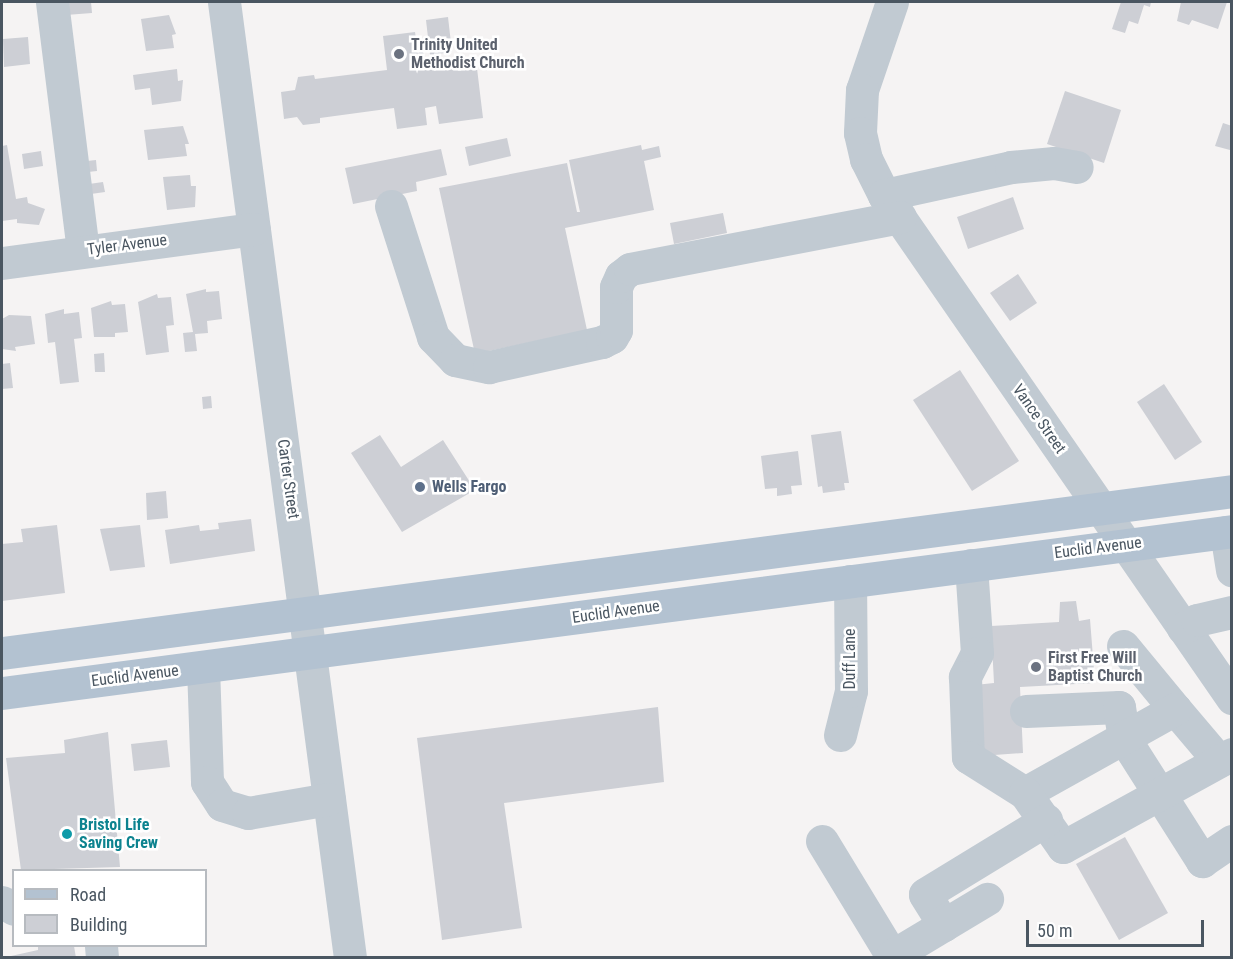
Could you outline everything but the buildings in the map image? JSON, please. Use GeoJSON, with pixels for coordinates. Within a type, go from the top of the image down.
{"type":"FeatureCollection","features":[{"type":"Feature","properties":{"kind":"main road"},"geometry":{"type":"LineString","coordinates":[[2,653],[1232,491]]}},
{"type":"Feature","properties":{"kind":"main road","name":"Euclid Avenue"},"geometry":{"type":"LineString","coordinates":[[2,693],[1228,532]]}},
{"type":"Feature","properties":{"kind":"street"},"geometry":{"type":"LineString","coordinates":[[51,2],[83,251]]}},
{"type":"Feature","properties":{"kind":"street","name":"Carter Street"},"geometry":{"type":"LineString","coordinates":[[224,2],[350,957]]}},
{"type":"Feature","properties":{"kind":"street","name":"Vance Street"},"geometry":{"type":"LineString","coordinates":[[892,2],[862,90],[860,132],[866,159],[892,206],[1232,698]]}},
{"type":"Feature","properties":{"kind":"street"},"geometry":{"type":"LineString","coordinates":[[391,206],[433,337],[454,360],[489,367],[603,342],[612,337],[616,330],[616,287],[621,276],[630,268],[892,206],[1011,167],[1054,164],[1077,167]]}},
{"type":"Feature","properties":{"kind":"street","name":"Tyler Avenue"},"geometry":{"type":"LineString","coordinates":[[2,263],[254,229]]}},
{"type":"Feature","properties":{"kind":"street"},"geometry":{"type":"LineString","coordinates":[[1228,532],[1232,571]]}},
{"type":"Feature","properties":{"kind":"street"},"geometry":{"type":"LineString","coordinates":[[971,565],[977,653],[965,677],[968,757],[1025,793],[1063,847],[1225,758],[1175,709],[1123,646]]}},
{"type":"Feature","properties":{"kind":"street","name":"Duff Lane"},"geometry":{"type":"LineString","coordinates":[[840,735],[851,691],[850,581]]}},
{"type":"Feature","properties":{"kind":"street"},"geometry":{"type":"LineString","coordinates":[[1184,628],[1197,620],[1232,612]]}},
{"type":"Feature","properties":{"kind":"street"},"geometry":{"type":"LineString","coordinates":[[203,667],[207,782],[222,805],[248,813],[329,799]]}},
{"type":"Feature","properties":{"kind":"street"},"geometry":{"type":"LineString","coordinates":[[1026,711],[1119,707],[1124,738],[1202,861],[1232,842]]}},
{"type":"Feature","properties":{"kind":"street"},"geometry":{"type":"LineString","coordinates":[[1025,793],[1175,709]]}},
{"type":"Feature","properties":{"kind":"street"},"geometry":{"type":"LineString","coordinates":[[944,925],[925,894],[1046,820]]}},
{"type":"Feature","properties":{"kind":"street"},"geometry":{"type":"LineString","coordinates":[[822,841],[892,957],[987,899]]}},
{"type":"Feature","properties":{"kind":"place","name":"Trinity United Methodist Church"},"geometry":{"type":"Point","coordinates":[399,54]}},
{"type":"Feature","properties":{"kind":"place","name":"Wells Fargo"},"geometry":{"type":"Point","coordinates":[420,487]}},
{"type":"Feature","properties":{"kind":"place","name":"First Free Will Baptist Church"},"geometry":{"type":"Point","coordinates":[1036,667]}},
{"type":"Feature","properties":{"kind":"place","name":"Bristol Life Saving Crew"},"geometry":{"type":"Point","coordinates":[67,834]}}]}
